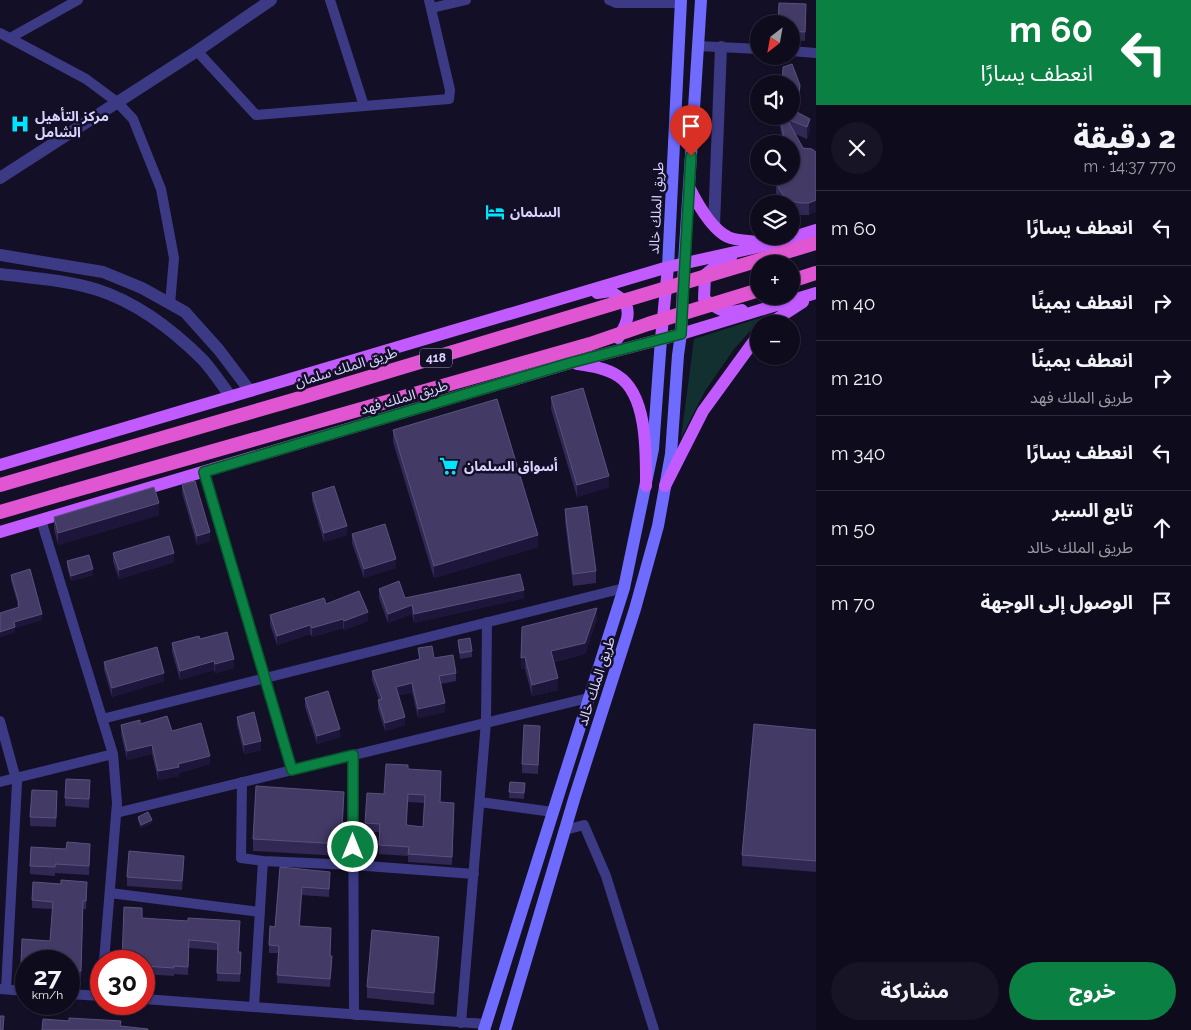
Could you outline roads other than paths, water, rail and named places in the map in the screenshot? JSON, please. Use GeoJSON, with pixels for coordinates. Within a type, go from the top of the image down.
{"type":"FeatureCollection","features":[{"type":"Feature","properties":{"kind":"highway","name":"طريق الملك سلمان"},"geometry":{"type":"LineString","coordinates":[[0,484],[55,470],[319,393],[816,244]]}},
{"type":"Feature","properties":{"kind":"highway"},"geometry":{"type":"LineString","coordinates":[[800,278],[816,273]]}},
{"type":"Feature","properties":{"kind":"highway","name":"418"},"geometry":{"type":"LineString","coordinates":[[0,512],[590,344],[750,293]]}},
{"type":"Feature","properties":{"kind":"main road"},"geometry":{"type":"LineString","coordinates":[[681,334],[701,0]]}},
{"type":"Feature","properties":{"kind":"main road","name":"طريق الملك خالد"},"geometry":{"type":"LineString","coordinates":[[668,267],[681,1]]}},
{"type":"Feature","properties":{"kind":"main road"},"geometry":{"type":"LineString","coordinates":[[689,187],[698,205],[714,225],[728,237],[750,241]]}},
{"type":"Feature","properties":{"kind":"main road"},"geometry":{"type":"LineString","coordinates":[[800,235],[816,230]]}},
{"type":"Feature","properties":{"kind":"main road"},"geometry":{"type":"LineString","coordinates":[[0,465],[668,267],[766,245]]}},
{"type":"Feature","properties":{"kind":"main road"},"geometry":{"type":"LineString","coordinates":[[768,245],[722,261],[705,275],[704,299],[715,307],[730,312],[816,293]]}},
{"type":"Feature","properties":{"kind":"main road"},"geometry":{"type":"LineString","coordinates":[[661,339],[668,267]]}},
{"type":"Feature","properties":{"kind":"main road"},"geometry":{"type":"LineString","coordinates":[[556,300],[610,290],[624,301],[627,312],[626,326],[615,343],[571,363]]}},
{"type":"Feature","properties":{"kind":"main road"},"geometry":{"type":"LineString","coordinates":[[783,315],[816,293]]}},
{"type":"Feature","properties":{"kind":"main road","name":"طريق الملك فهد"},"geometry":{"type":"LineString","coordinates":[[0,532],[571,363],[681,334],[816,293]]}},
{"type":"Feature","properties":{"kind":"main road","name":"طريق الملك خالد"},"geometry":{"type":"LineString","coordinates":[[504,1030],[635,609],[658,526],[671,454],[681,334]]}},
{"type":"Feature","properties":{"kind":"main road","name":"طريق الملك خالد"},"geometry":{"type":"LineString","coordinates":[[485,1027],[624,588],[654,449],[661,339]]}},
{"type":"Feature","properties":{"kind":"main road"},"geometry":{"type":"LineString","coordinates":[[665,486],[703,411],[750,346]]}},
{"type":"Feature","properties":{"kind":"main road"},"geometry":{"type":"LineString","coordinates":[[571,363],[599,368],[619,376],[632,390],[642,419],[646,449],[646,486]]}},
{"type":"Feature","properties":{"kind":"main road"},"geometry":{"type":"LineString","coordinates":[[0,516],[30,503]]}},
{"type":"Feature","properties":{"kind":"street"},"geometry":{"type":"LineString","coordinates":[[10,38],[78,0]]}},
{"type":"Feature","properties":{"kind":"street"},"geometry":{"type":"LineString","coordinates":[[0,178],[197,51],[271,0]]}},
{"type":"Feature","properties":{"kind":"street"},"geometry":{"type":"LineString","coordinates":[[330,0],[364,106]]}},
{"type":"Feature","properties":{"kind":"street"},"geometry":{"type":"LineString","coordinates":[[197,51],[256,115],[449,99],[450,90],[431,4],[466,0]]}},
{"type":"Feature","properties":{"kind":"street"},"geometry":{"type":"LineString","coordinates":[[609,0],[616,2],[681,1]]}},
{"type":"Feature","properties":{"kind":"street"},"geometry":{"type":"LineString","coordinates":[[0,33],[86,80],[117,102],[133,119],[161,189],[174,258],[170,304]]}},
{"type":"Feature","properties":{"kind":"street"},"geometry":{"type":"LineString","coordinates":[[698,46],[750,49]]}},
{"type":"Feature","properties":{"kind":"street"},"geometry":{"type":"LineString","coordinates":[[714,225],[721,47]]}},
{"type":"Feature","properties":{"kind":"street"},"geometry":{"type":"LineString","coordinates":[[800,52],[816,53]]}},
{"type":"Feature","properties":{"kind":"street"},"geometry":{"type":"LineString","coordinates":[[0,254],[103,272],[142,288],[185,312],[219,350],[250,391]]}},
{"type":"Feature","properties":{"kind":"street"},"geometry":{"type":"LineString","coordinates":[[0,274],[72,284],[100,290],[136,307],[174,333],[204,361],[230,397]]}},
{"type":"Feature","properties":{"kind":"street"},"geometry":{"type":"LineString","coordinates":[[204,472],[292,770]]}},
{"type":"Feature","properties":{"kind":"street"},"geometry":{"type":"LineString","coordinates":[[41,520],[113,754],[117,803],[105,950]]}},
{"type":"Feature","properties":{"kind":"street"},"geometry":{"type":"LineString","coordinates":[[102,719],[624,588]]}},
{"type":"Feature","properties":{"kind":"street"},"geometry":{"type":"LineString","coordinates":[[461,1023],[486,722],[487,622]]}},
{"type":"Feature","properties":{"kind":"street"},"geometry":{"type":"LineString","coordinates":[[116,812],[588,698]]}},
{"type":"Feature","properties":{"kind":"street"},"geometry":{"type":"LineString","coordinates":[[0,721],[17,783],[3,989]]}},
{"type":"Feature","properties":{"kind":"street"},"geometry":{"type":"LineString","coordinates":[[0,782],[113,754]]}},
{"type":"Feature","properties":{"kind":"street"},"geometry":{"type":"LineString","coordinates":[[353,755],[354,1015]]}},
{"type":"Feature","properties":{"kind":"street"},"geometry":{"type":"LineString","coordinates":[[242,782],[241,858],[474,874]]}},
{"type":"Feature","properties":{"kind":"street"},"geometry":{"type":"LineString","coordinates":[[480,802],[553,812]]}},
{"type":"Feature","properties":{"kind":"street"},"geometry":{"type":"LineString","coordinates":[[565,830],[584,825],[606,876],[654,1030]]}},
{"type":"Feature","properties":{"kind":"street"},"geometry":{"type":"LineString","coordinates":[[254,1008],[263,861]]}},
{"type":"Feature","properties":{"kind":"street"},"geometry":{"type":"LineString","coordinates":[[110,893],[260,912]]}},
{"type":"Feature","properties":{"kind":"street"},"geometry":{"type":"LineString","coordinates":[[155,1000],[461,1023],[485,1027]]}},
{"type":"Feature","properties":{"kind":"place","name":"مركز التأهيل الشامل"},"geometry":{"type":"Point","coordinates":[20,124]}},
{"type":"Feature","properties":{"kind":"place","name":"السلمان"},"geometry":{"type":"Point","coordinates":[495,212]}},
{"type":"Feature","properties":{"kind":"place","name":"أسواق السلمان"},"geometry":{"type":"Point","coordinates":[449,466]}}]}
